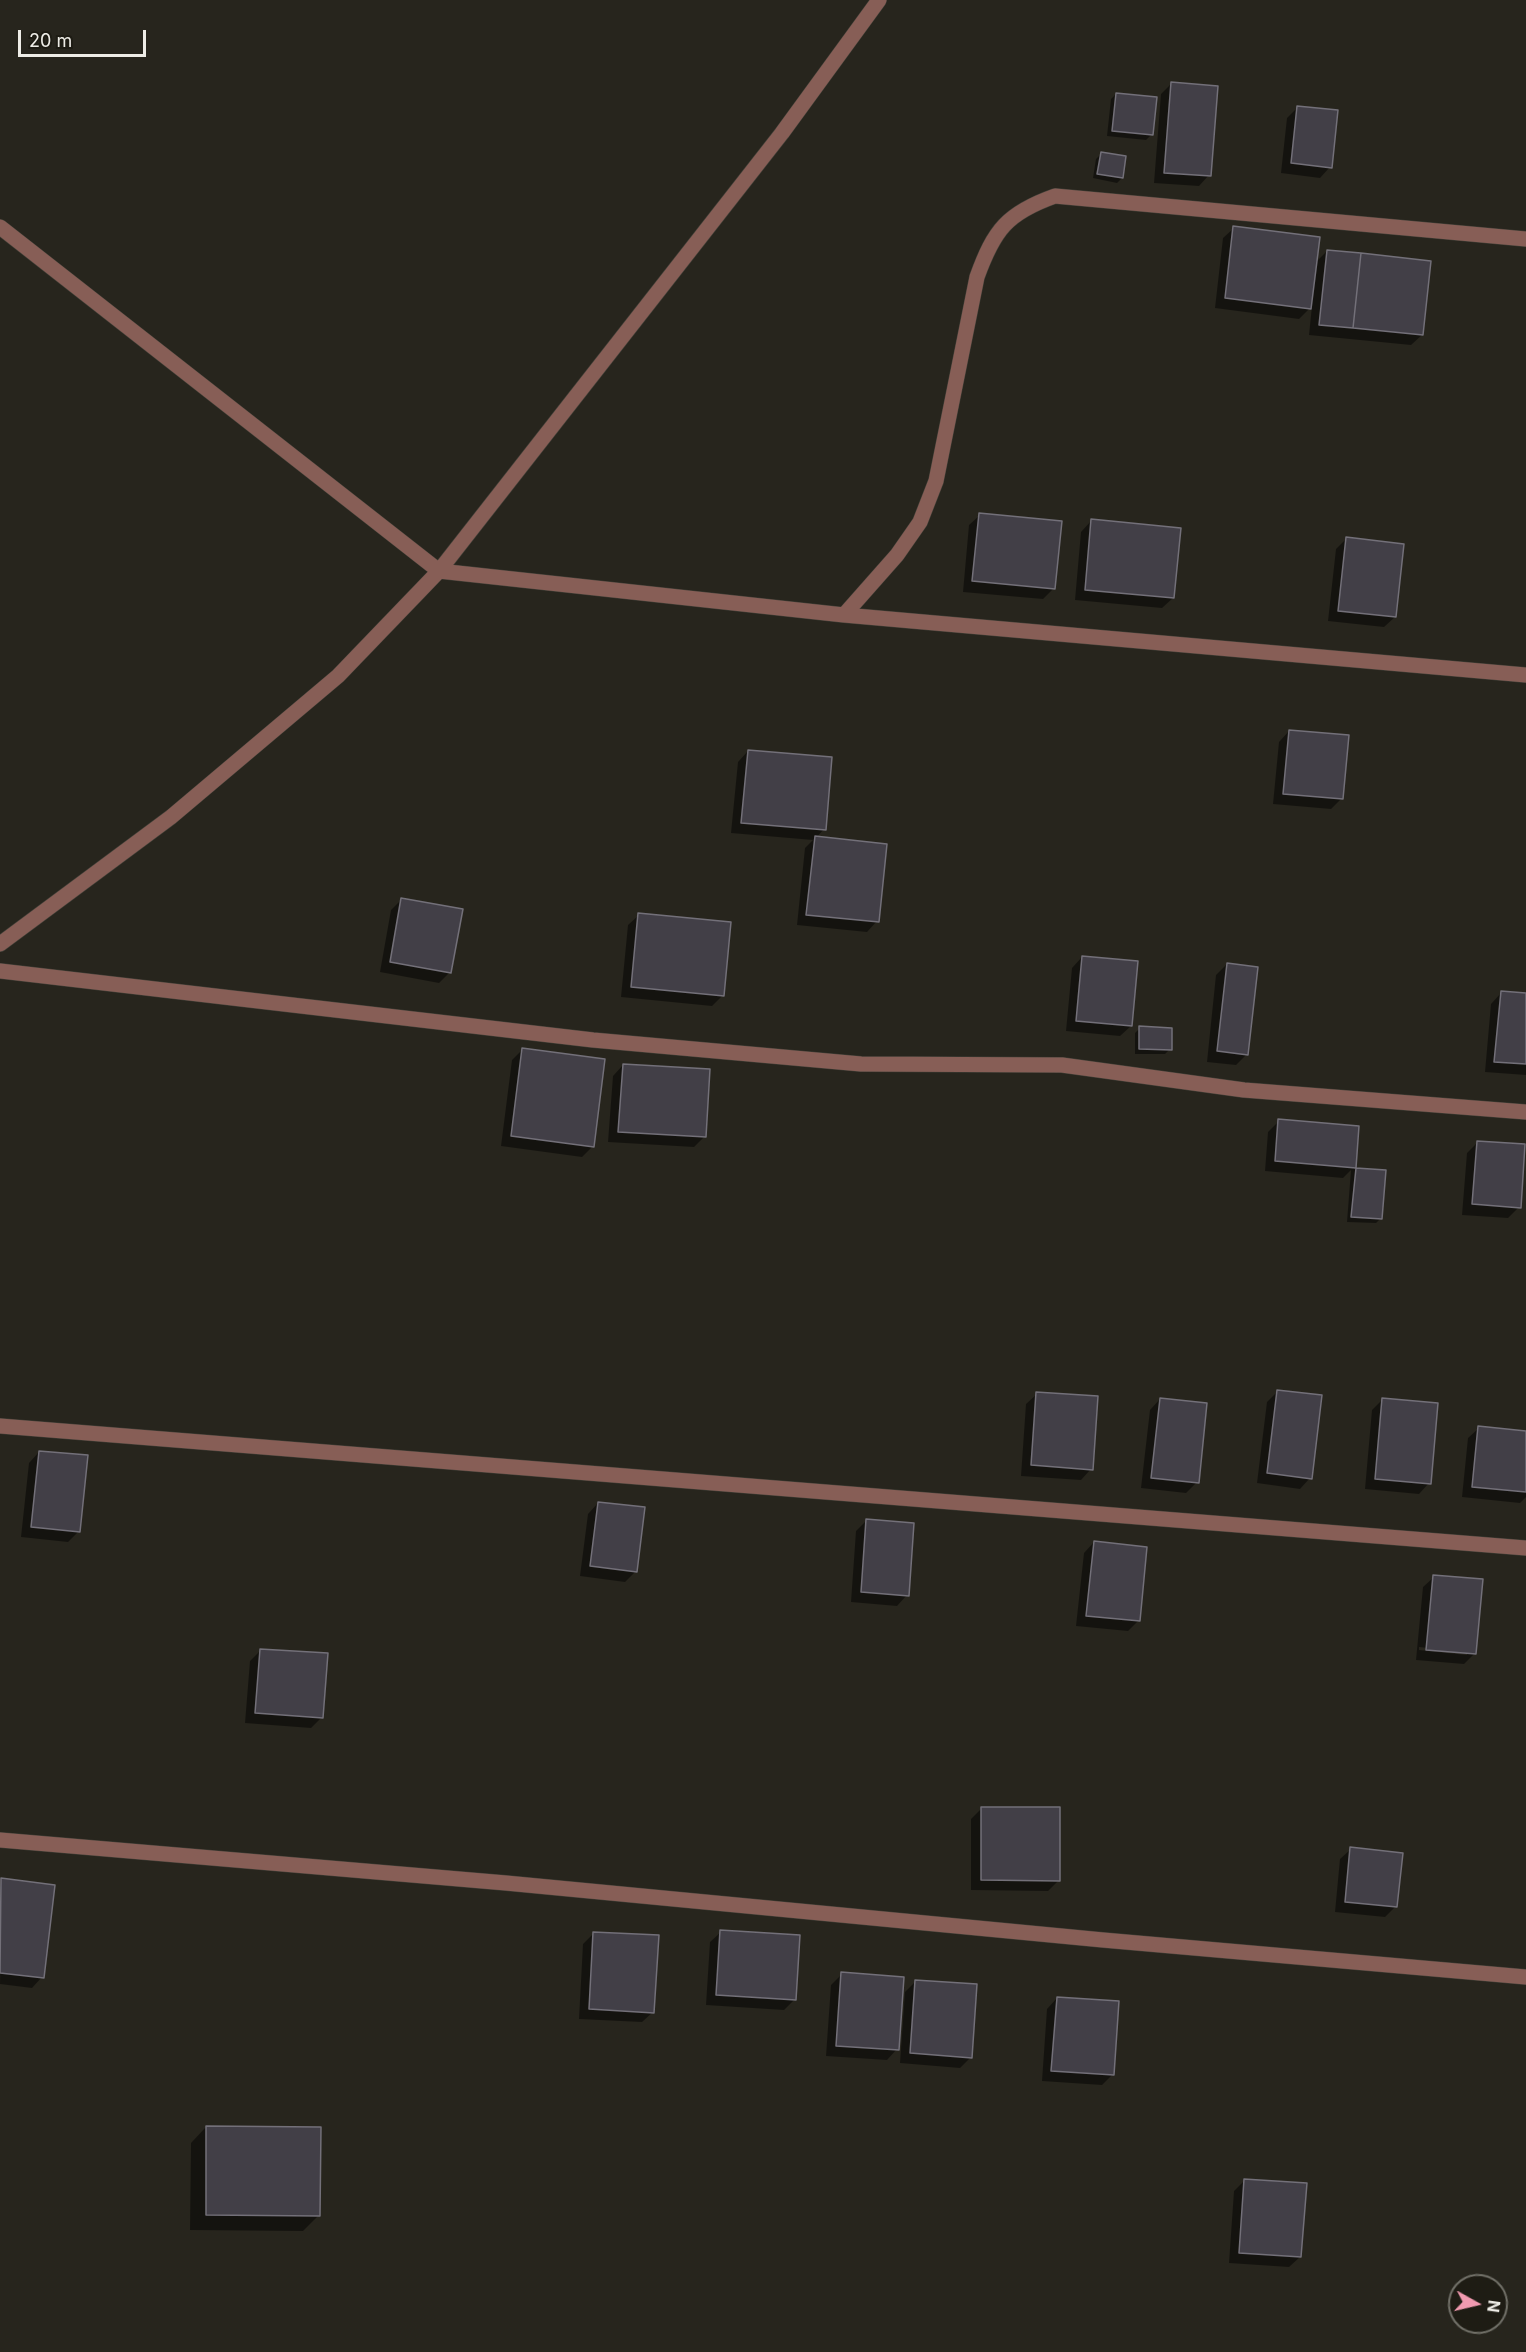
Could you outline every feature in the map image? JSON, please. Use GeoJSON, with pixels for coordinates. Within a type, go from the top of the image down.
{"type":"FeatureCollection","features":[{"type":"Feature","properties":{"kind":"street"},"geometry":{"type":"LineString","coordinates":[[0,944],[171,817],[338,676],[439,571],[782,133],[879,0]]}},
{"type":"Feature","properties":{"kind":"street"},"geometry":{"type":"LineString","coordinates":[[844,615],[897,555],[921,522],[936,481],[977,277],[987,249],[1003,224],[1029,205],[1055,196],[1526,239]]}},
{"type":"Feature","properties":{"kind":"street"},"geometry":{"type":"LineString","coordinates":[[0,227],[439,571],[844,615],[1526,675]]}},
{"type":"Feature","properties":{"kind":"street"},"geometry":{"type":"LineString","coordinates":[[0,971],[593,1040],[861,1064],[1062,1065],[1245,1090],[1526,1112]]}},
{"type":"Feature","properties":{"kind":"street"},"geometry":{"type":"LineString","coordinates":[[0,1426],[1526,1548]]}},
{"type":"Feature","properties":{"kind":"street"},"geometry":{"type":"LineString","coordinates":[[0,1840],[506,1883],[1080,1938],[1526,1977]]}},
{"type":"Feature","properties":{"kind":"building"},"geometry":{"type":"Polygon","coordinates":[[[1171,82],[1218,86],[1211,176],[1164,173],[1171,82]]]}},
{"type":"Feature","properties":{"kind":"building"},"geometry":{"type":"Polygon","coordinates":[[[1116,93],[1157,97],[1153,135],[1112,131],[1116,93]]]}},
{"type":"Feature","properties":{"kind":"building"},"geometry":{"type":"Polygon","coordinates":[[[1297,106],[1338,110],[1332,168],[1291,163],[1297,106]]]}},
{"type":"Feature","properties":{"kind":"building"},"geometry":{"type":"Polygon","coordinates":[[[1101,152],[1126,156],[1123,178],[1097,174],[1101,152]]]}},
{"type":"Feature","properties":{"kind":"building"},"geometry":{"type":"Polygon","coordinates":[[[1233,226],[1320,237],[1311,309],[1225,298],[1233,226]]]}},
{"type":"Feature","properties":{"kind":"building"},"geometry":{"type":"Polygon","coordinates":[[[1327,250],[1361,253],[1353,328],[1319,325],[1327,250]]]}},
{"type":"Feature","properties":{"kind":"building"},"geometry":{"type":"Polygon","coordinates":[[[1361,253],[1431,261],[1423,335],[1353,328],[1361,253]]]}},
{"type":"Feature","properties":{"kind":"building"},"geometry":{"type":"Polygon","coordinates":[[[979,513],[1062,521],[1055,589],[972,581],[979,513]]]}},
{"type":"Feature","properties":{"kind":"building"},"geometry":{"type":"Polygon","coordinates":[[[1091,519],[1181,528],[1174,598],[1085,590],[1091,519]]]}},
{"type":"Feature","properties":{"kind":"building"},"geometry":{"type":"Polygon","coordinates":[[[1346,537],[1404,544],[1396,617],[1338,611],[1346,537]]]}},
{"type":"Feature","properties":{"kind":"building"},"geometry":{"type":"Polygon","coordinates":[[[1289,730],[1349,735],[1343,799],[1283,794],[1289,730]]]}},
{"type":"Feature","properties":{"kind":"building"},"geometry":{"type":"Polygon","coordinates":[[[748,750],[832,757],[826,830],[741,823],[748,750]]]}},
{"type":"Feature","properties":{"kind":"building"},"geometry":{"type":"Polygon","coordinates":[[[815,836],[887,844],[879,922],[806,915],[815,836]]]}},
{"type":"Feature","properties":{"kind":"building"},"geometry":{"type":"Polygon","coordinates":[[[401,898],[463,909],[451,973],[390,962],[401,898]]]}},
{"type":"Feature","properties":{"kind":"building"},"geometry":{"type":"Polygon","coordinates":[[[638,913],[731,922],[724,996],[631,987],[638,913]]]}},
{"type":"Feature","properties":{"kind":"building"},"geometry":{"type":"Polygon","coordinates":[[[1082,956],[1138,961],[1132,1026],[1076,1021],[1082,956]]]}},
{"type":"Feature","properties":{"kind":"building"},"geometry":{"type":"Polygon","coordinates":[[[1227,963],[1258,967],[1248,1055],[1217,1051],[1227,963]]]}},
{"type":"Feature","properties":{"kind":"building"},"geometry":{"type":"Polygon","coordinates":[[[1501,991],[1526,993],[1526,1064],[1494,1062],[1501,991]]]}},
{"type":"Feature","properties":{"kind":"building"},"geometry":{"type":"Polygon","coordinates":[[[1139,1026],[1172,1028],[1172,1050],[1139,1049],[1139,1026]]]}},
{"type":"Feature","properties":{"kind":"building"},"geometry":{"type":"Polygon","coordinates":[[[522,1048],[605,1059],[594,1147],[511,1136],[522,1048]]]}},
{"type":"Feature","properties":{"kind":"building"},"geometry":{"type":"Polygon","coordinates":[[[623,1064],[710,1069],[706,1137],[618,1132],[623,1064]]]}},
{"type":"Feature","properties":{"kind":"building"},"geometry":{"type":"Polygon","coordinates":[[[1278,1119],[1359,1126],[1356,1168],[1275,1161],[1278,1119]]]}},
{"type":"Feature","properties":{"kind":"building"},"geometry":{"type":"Polygon","coordinates":[[[1477,1141],[1525,1144],[1521,1208],[1472,1204],[1477,1141]]]}},
{"type":"Feature","properties":{"kind":"building"},"geometry":{"type":"Polygon","coordinates":[[[1356,1168],[1386,1170],[1382,1219],[1351,1217],[1356,1168]]]}},
{"type":"Feature","properties":{"kind":"building"},"geometry":{"type":"Polygon","coordinates":[[[1277,1390],[1322,1395],[1312,1479],[1267,1473],[1277,1390]]]}},
{"type":"Feature","properties":{"kind":"building"},"geometry":{"type":"Polygon","coordinates":[[[1036,1392],[1098,1396],[1093,1470],[1031,1465],[1036,1392]]]}},
{"type":"Feature","properties":{"kind":"building"},"geometry":{"type":"Polygon","coordinates":[[[1160,1398],[1207,1403],[1199,1483],[1151,1478],[1160,1398]]]}},
{"type":"Feature","properties":{"kind":"building"},"geometry":{"type":"Polygon","coordinates":[[[1382,1398],[1438,1403],[1431,1484],[1375,1479],[1382,1398]]]}},
{"type":"Feature","properties":{"kind":"building"},"geometry":{"type":"Polygon","coordinates":[[[1478,1426],[1526,1431],[1526,1492],[1472,1487],[1478,1426]]]}},
{"type":"Feature","properties":{"kind":"building"},"geometry":{"type":"Polygon","coordinates":[[[39,1451],[88,1455],[80,1532],[31,1527],[39,1451]]]}},
{"type":"Feature","properties":{"kind":"building"},"geometry":{"type":"Polygon","coordinates":[[[598,1502],[645,1507],[637,1572],[590,1566],[598,1502]]]}},
{"type":"Feature","properties":{"kind":"building"},"geometry":{"type":"Polygon","coordinates":[[[866,1519],[914,1523],[909,1596],[861,1592],[866,1519]]]}},
{"type":"Feature","properties":{"kind":"building"},"geometry":{"type":"Polygon","coordinates":[[[1094,1541],[1147,1547],[1140,1621],[1086,1616],[1094,1541]]]}},
{"type":"Feature","properties":{"kind":"building"},"geometry":{"type":"Polygon","coordinates":[[[1433,1575],[1483,1579],[1476,1654],[1426,1650],[1433,1575]]]}},
{"type":"Feature","properties":{"kind":"building"},"geometry":{"type":"Polygon","coordinates":[[[260,1649],[328,1653],[323,1718],[255,1713],[260,1649]]]}},
{"type":"Feature","properties":{"kind":"building"},"geometry":{"type":"Polygon","coordinates":[[[981,1807],[1060,1807],[1060,1881],[981,1880],[981,1807]]]}},
{"type":"Feature","properties":{"kind":"building"},"geometry":{"type":"Polygon","coordinates":[[[1350,1847],[1403,1853],[1397,1907],[1345,1902],[1350,1847]]]}},
{"type":"Feature","properties":{"kind":"building"},"geometry":{"type":"Polygon","coordinates":[[[1,1878],[55,1885],[44,1978],[0,1973],[1,1878]]]}},
{"type":"Feature","properties":{"kind":"building"},"geometry":{"type":"Polygon","coordinates":[[[720,1930],[800,1935],[796,2000],[716,1995],[720,1930]]]}},
{"type":"Feature","properties":{"kind":"building"},"geometry":{"type":"Polygon","coordinates":[[[593,1932],[659,1935],[654,2013],[589,2009],[593,1932]]]}},
{"type":"Feature","properties":{"kind":"building"},"geometry":{"type":"Polygon","coordinates":[[[841,1972],[904,1977],[899,2050],[836,2046],[841,1972]]]}},
{"type":"Feature","properties":{"kind":"building"},"geometry":{"type":"Polygon","coordinates":[[[915,1980],[977,1984],[972,2058],[910,2053],[915,1980]]]}},
{"type":"Feature","properties":{"kind":"building"},"geometry":{"type":"Polygon","coordinates":[[[1057,1997],[1119,2001],[1114,2075],[1051,2071],[1057,1997]]]}},
{"type":"Feature","properties":{"kind":"building"},"geometry":{"type":"Polygon","coordinates":[[[206,2126],[321,2127],[320,2216],[206,2215],[206,2126]]]}},
{"type":"Feature","properties":{"kind":"building"},"geometry":{"type":"Polygon","coordinates":[[[1244,2179],[1307,2183],[1301,2257],[1239,2253],[1244,2179]]]}}]}
